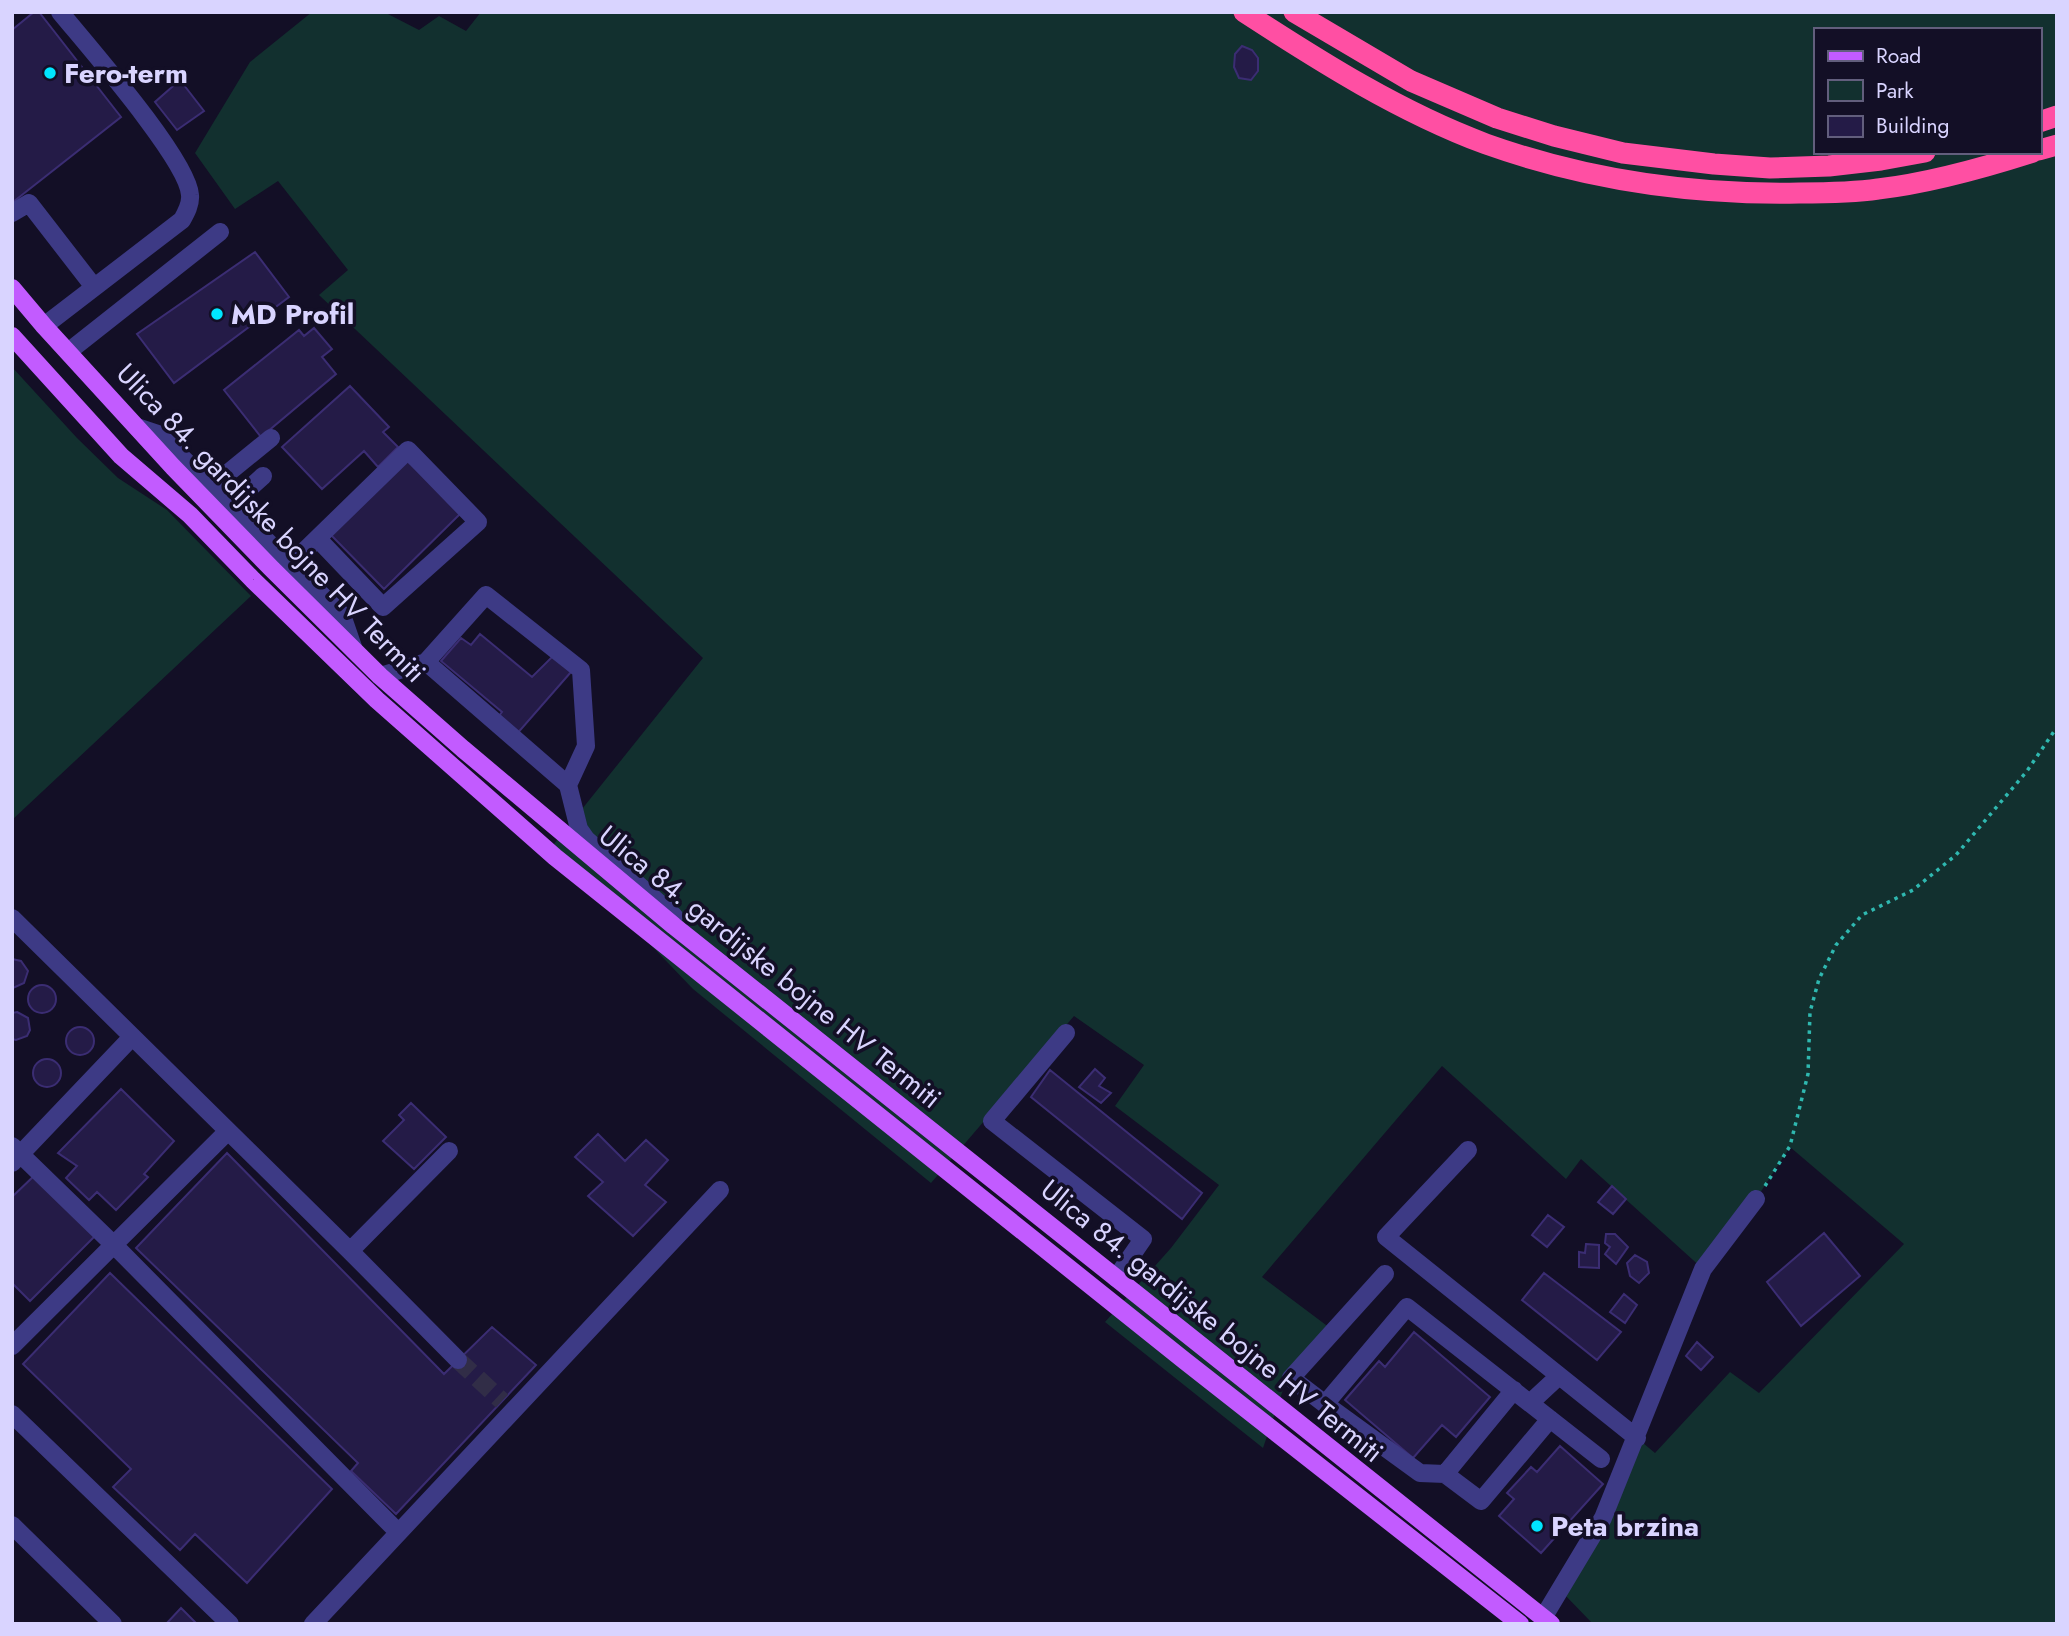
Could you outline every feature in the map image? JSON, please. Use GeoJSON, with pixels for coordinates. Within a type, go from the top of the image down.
{"type":"FeatureCollection","features":[{"type":"Feature","properties":{"kind":"highway"},"geometry":{"type":"LineString","coordinates":[[1244,12],[1332,68],[1408,110],[1485,143],[1535,159],[1634,183],[1749,194],[1878,189],[1945,177],[2026,154]]}},
{"type":"Feature","properties":{"kind":"highway"},"geometry":{"type":"LineString","coordinates":[[1294,12],[1375,61],[1436,92],[1520,125],[1623,153],[1770,169],[1829,166],[1914,154]]}},
{"type":"Feature","properties":{"kind":"main road","name":"Ulica 84. gardijske bojne HV Termiti"},"geometry":{"type":"LineString","coordinates":[[12,288],[136,427],[262,559],[380,676],[556,828],[705,950],[1547,1621]]}},
{"type":"Feature","properties":{"kind":"main road","name":"Ulica 84. gardijske bojne HV Termiti"},"geometry":{"type":"LineString","coordinates":[[12,336],[121,456],[190,514],[272,599],[377,700],[555,858],[1185,1361],[1520,1624]]}},
{"type":"Feature","properties":{"kind":"street"},"geometry":{"type":"LineString","coordinates":[[44,326],[182,220],[188,209],[190,195],[186,181],[169,149],[60,12]]}},
{"type":"Feature","properties":{"kind":"street"},"geometry":{"type":"LineString","coordinates":[[12,213],[29,204],[94,287]]}},
{"type":"Feature","properties":{"kind":"street"},"geometry":{"type":"LineString","coordinates":[[68,352],[220,232]]}},
{"type":"Feature","properties":{"kind":"street"},"geometry":{"type":"LineString","coordinates":[[136,427],[158,433],[342,615],[354,650]]}},
{"type":"Feature","properties":{"kind":"street"},"geometry":{"type":"LineString","coordinates":[[212,486],[271,438]]}},
{"type":"Feature","properties":{"kind":"street"},"geometry":{"type":"LineString","coordinates":[[291,564],[408,450],[478,522],[383,607],[318,539]]}},
{"type":"Feature","properties":{"kind":"street"},"geometry":{"type":"LineString","coordinates":[[231,505],[263,477]]}},
{"type":"Feature","properties":{"kind":"street"},"geometry":{"type":"LineString","coordinates":[[380,676],[426,662],[486,595],[581,670],[586,747],[568,785]]}},
{"type":"Feature","properties":{"kind":"street"},"geometry":{"type":"LineString","coordinates":[[426,662],[568,785],[579,829],[586,839],[677,918],[705,950]]}},
{"type":"Feature","properties":{"kind":"street"},"geometry":{"type":"LineString","coordinates":[[12,918],[351,1251],[458,1360]]}},
{"type":"Feature","properties":{"kind":"street"},"geometry":{"type":"LineString","coordinates":[[1066,1033],[992,1121],[1143,1239],[1116,1278]]}},
{"type":"Feature","properties":{"kind":"street"},"geometry":{"type":"LineString","coordinates":[[132,1037],[15,1154],[114,1245],[398,1532]]}},
{"type":"Feature","properties":{"kind":"street"},"geometry":{"type":"LineString","coordinates":[[12,1346],[228,1131]]}},
{"type":"Feature","properties":{"kind":"street"},"geometry":{"type":"LineString","coordinates":[[1468,1150],[1386,1237],[1637,1438]]}},
{"type":"Feature","properties":{"kind":"street"},"geometry":{"type":"LineString","coordinates":[[351,1251],[449,1151]]}},
{"type":"Feature","properties":{"kind":"street"},"geometry":{"type":"LineString","coordinates":[[313,1624],[507,1407],[720,1190]]}},
{"type":"Feature","properties":{"kind":"street"},"geometry":{"type":"LineString","coordinates":[[1547,1621],[1603,1518],[1703,1269],[1756,1199]]}},
{"type":"Feature","properties":{"kind":"street"},"geometry":{"type":"LineString","coordinates":[[1385,1274],[1291,1378],[1420,1472],[1445,1474],[1481,1501],[1550,1419]]}},
{"type":"Feature","properties":{"kind":"street"},"geometry":{"type":"LineString","coordinates":[[1325,1404],[1406,1307],[1601,1459]]}},
{"type":"Feature","properties":{"kind":"street"},"geometry":{"type":"LineString","coordinates":[[1530,1403],[1559,1376]]}},
{"type":"Feature","properties":{"kind":"street"},"geometry":{"type":"LineString","coordinates":[[1445,1474],[1514,1390]]}},
{"type":"Feature","properties":{"kind":"street"},"geometry":{"type":"LineString","coordinates":[[12,1415],[230,1624]]}},
{"type":"Feature","properties":{"kind":"street"},"geometry":{"type":"LineString","coordinates":[[12,1525],[113,1624]]}},
{"type":"Feature","properties":{"kind":"path"},"geometry":{"type":"LineString","coordinates":[[1756,1199],[1790,1146],[1808,1074],[1810,1012],[1819,979],[1836,945],[1862,915],[1913,890],[1956,855],[2027,771],[2057,727]]}},
{"type":"Feature","properties":{"kind":"green space"},"geometry":{"type":"Polygon","coordinates":[[[312,12],[384,12],[419,30],[439,16],[466,31],[481,12],[2057,12],[2057,1624],[1593,1624],[1564,1594],[1637,1438],[1655,1453],[1730,1372],[1759,1393],[1904,1244],[1790,1147],[1756,1199],[1703,1269],[1581,1159],[1566,1179],[1442,1066],[1262,1277],[1330,1328],[1284,1387],[1263,1448],[1105,1322],[1171,1248],[1219,1185],[1115,1106],[1144,1065],[1074,1016],[931,1183],[693,989],[554,844],[703,658],[319,295],[348,270],[278,181],[235,209],[195,153],[250,62],[312,12]]]}},
{"type":"Feature","properties":{"kind":"green space"},"geometry":{"type":"Polygon","coordinates":[[[12,367],[118,478],[167,510],[251,596],[12,820],[12,367]]]}},
{"type":"Feature","properties":{"kind":"building","name":"Fero-term"},"geometry":{"type":"Polygon","coordinates":[[[34,12],[39,12],[121,117],[13,202],[12,30],[34,12]]]}},
{"type":"Feature","properties":{"kind":"building"},"geometry":{"type":"Polygon","coordinates":[[[1242,46],[1252,50],[1258,58],[1258,71],[1251,80],[1239,78],[1234,67],[1235,54],[1242,46]]]}},
{"type":"Feature","properties":{"kind":"building"},"geometry":{"type":"Polygon","coordinates":[[[180,80],[204,111],[177,130],[155,102],[180,80]]]}},
{"type":"Feature","properties":{"kind":"building"},"geometry":{"type":"Polygon","coordinates":[[[255,252],[289,297],[174,383],[137,334],[255,252]]]}},
{"type":"Feature","properties":{"kind":"building"},"geometry":{"type":"Polygon","coordinates":[[[314,328],[332,349],[322,357],[336,374],[261,437],[224,390],[299,330],[304,336],[314,328]]]}},
{"type":"Feature","properties":{"kind":"building"},"geometry":{"type":"Polygon","coordinates":[[[350,386],[389,427],[383,432],[398,447],[378,467],[364,451],[322,489],[282,447],[350,386]]]}},
{"type":"Feature","properties":{"kind":"building"},"geometry":{"type":"Polygon","coordinates":[[[404,458],[462,512],[384,589],[329,533],[404,458]]]}},
{"type":"Feature","properties":{"kind":"building"},"geometry":{"type":"Polygon","coordinates":[[[480,634],[532,677],[553,656],[571,672],[516,735],[495,721],[502,712],[441,661],[461,638],[471,645],[480,634]]]}},
{"type":"Feature","properties":{"kind":"building"},"geometry":{"type":"Polygon","coordinates":[[[12,959],[21,961],[28,971],[24,983],[13,988],[12,959]]]}},
{"type":"Feature","properties":{"kind":"building"},"geometry":{"type":"Polygon","coordinates":[[[42,985],[52,989],[56,999],[52,1009],[42,1013],[32,1009],[28,999],[32,989],[42,985]]]}},
{"type":"Feature","properties":{"kind":"building"},"geometry":{"type":"Polygon","coordinates":[[[17,1012],[28,1018],[30,1030],[27,1036],[16,1040],[12,1039],[12,1013],[17,1012]]]}},
{"type":"Feature","properties":{"kind":"building"},"geometry":{"type":"Polygon","coordinates":[[[80,1027],[90,1031],[94,1041],[90,1051],[80,1055],[70,1051],[66,1041],[70,1031],[80,1027]]]}},
{"type":"Feature","properties":{"kind":"building"},"geometry":{"type":"Polygon","coordinates":[[[47,1059],[57,1063],[61,1073],[57,1083],[47,1087],[37,1083],[33,1073],[37,1063],[47,1059]]]}},
{"type":"Feature","properties":{"kind":"building"},"geometry":{"type":"Polygon","coordinates":[[[1095,1069],[1105,1078],[1099,1086],[1111,1093],[1101,1103],[1079,1087],[1095,1069]]]}},
{"type":"Feature","properties":{"kind":"building"},"geometry":{"type":"Polygon","coordinates":[[[1050,1070],[1202,1193],[1182,1219],[1031,1097],[1050,1070]]]}},
{"type":"Feature","properties":{"kind":"building"},"geometry":{"type":"Polygon","coordinates":[[[121,1089],[174,1141],[144,1174],[148,1177],[116,1210],[97,1192],[89,1200],[66,1178],[77,1166],[58,1153],[121,1089]]]}},
{"type":"Feature","properties":{"kind":"building"},"geometry":{"type":"Polygon","coordinates":[[[411,1103],[446,1137],[414,1169],[383,1141],[404,1120],[399,1115],[411,1103]]]}},
{"type":"Feature","properties":{"kind":"building"},"geometry":{"type":"Polygon","coordinates":[[[598,1134],[625,1161],[646,1140],[668,1160],[645,1185],[666,1202],[633,1236],[588,1196],[603,1182],[575,1157],[598,1134]]]}},
{"type":"Feature","properties":{"kind":"building"},"geometry":{"type":"Polygon","coordinates":[[[227,1153],[444,1374],[492,1327],[536,1365],[396,1514],[351,1471],[358,1463],[136,1248],[227,1153]]]}},
{"type":"Feature","properties":{"kind":"building"},"geometry":{"type":"Polygon","coordinates":[[[36,1174],[97,1234],[30,1301],[12,1283],[12,1197],[36,1174]]]}},
{"type":"Feature","properties":{"kind":"building"},"geometry":{"type":"Polygon","coordinates":[[[1612,1186],[1626,1199],[1613,1214],[1598,1202],[1612,1186]]]}},
{"type":"Feature","properties":{"kind":"building"},"geometry":{"type":"Polygon","coordinates":[[[1548,1215],[1564,1227],[1547,1247],[1532,1235],[1548,1215]]]}},
{"type":"Feature","properties":{"kind":"building"},"geometry":{"type":"Polygon","coordinates":[[[1824,1233],[1860,1276],[1801,1326],[1767,1282],[1824,1233]]]}},
{"type":"Feature","properties":{"kind":"building"},"geometry":{"type":"Polygon","coordinates":[[[1606,1234],[1615,1234],[1628,1247],[1616,1264],[1605,1254],[1610,1247],[1605,1243],[1606,1234]]]}},
{"type":"Feature","properties":{"kind":"building"},"geometry":{"type":"Polygon","coordinates":[[[1586,1244],[1599,1245],[1599,1268],[1579,1267],[1579,1252],[1585,1253],[1586,1244]]]}},
{"type":"Feature","properties":{"kind":"building"},"geometry":{"type":"Polygon","coordinates":[[[1635,1255],[1647,1262],[1649,1273],[1639,1283],[1630,1276],[1627,1263],[1635,1255]]]}},
{"type":"Feature","properties":{"kind":"building"},"geometry":{"type":"Polygon","coordinates":[[[110,1273],[332,1489],[247,1583],[195,1534],[180,1550],[113,1487],[131,1469],[23,1364],[110,1273]]]}},
{"type":"Feature","properties":{"kind":"building"},"geometry":{"type":"Polygon","coordinates":[[[1544,1273],[1621,1332],[1597,1360],[1522,1300],[1544,1273]]]}},
{"type":"Feature","properties":{"kind":"building"},"geometry":{"type":"Polygon","coordinates":[[[1624,1294],[1637,1305],[1625,1323],[1610,1312],[1624,1294]]]}},
{"type":"Feature","properties":{"kind":"building"},"geometry":{"type":"Polygon","coordinates":[[[1414,1332],[1490,1397],[1456,1437],[1442,1425],[1413,1458],[1345,1400],[1379,1361],[1385,1367],[1414,1332]]]}},
{"type":"Feature","properties":{"kind":"building"},"geometry":{"type":"Polygon","coordinates":[[[1697,1342],[1713,1357],[1701,1370],[1686,1356],[1697,1342]]]}},
{"type":"Feature","properties":{"kind":"building"},"geometry":{"type":"Polygon","coordinates":[[[1560,1446],[1603,1484],[1541,1553],[1499,1516],[1514,1499],[1507,1493],[1531,1467],[1537,1472],[1560,1446]]]}},
{"type":"Feature","properties":{"kind":"building"},"geometry":{"type":"Polygon","coordinates":[[[181,1608],[197,1624],[166,1624],[181,1608]]]}},
{"type":"Feature","properties":{"kind":"tunnel"},"geometry":{"type":"LineString","coordinates":[[458,1360],[502,1401]]}},
{"type":"Feature","properties":{"kind":"place","name":"Fero-term"},"geometry":{"type":"Point","coordinates":[50,73]}},
{"type":"Feature","properties":{"kind":"place","name":"MD Profil"},"geometry":{"type":"Point","coordinates":[217,314]}},
{"type":"Feature","properties":{"kind":"place","name":"Peta brzina"},"geometry":{"type":"Point","coordinates":[1537,1526]}}]}
